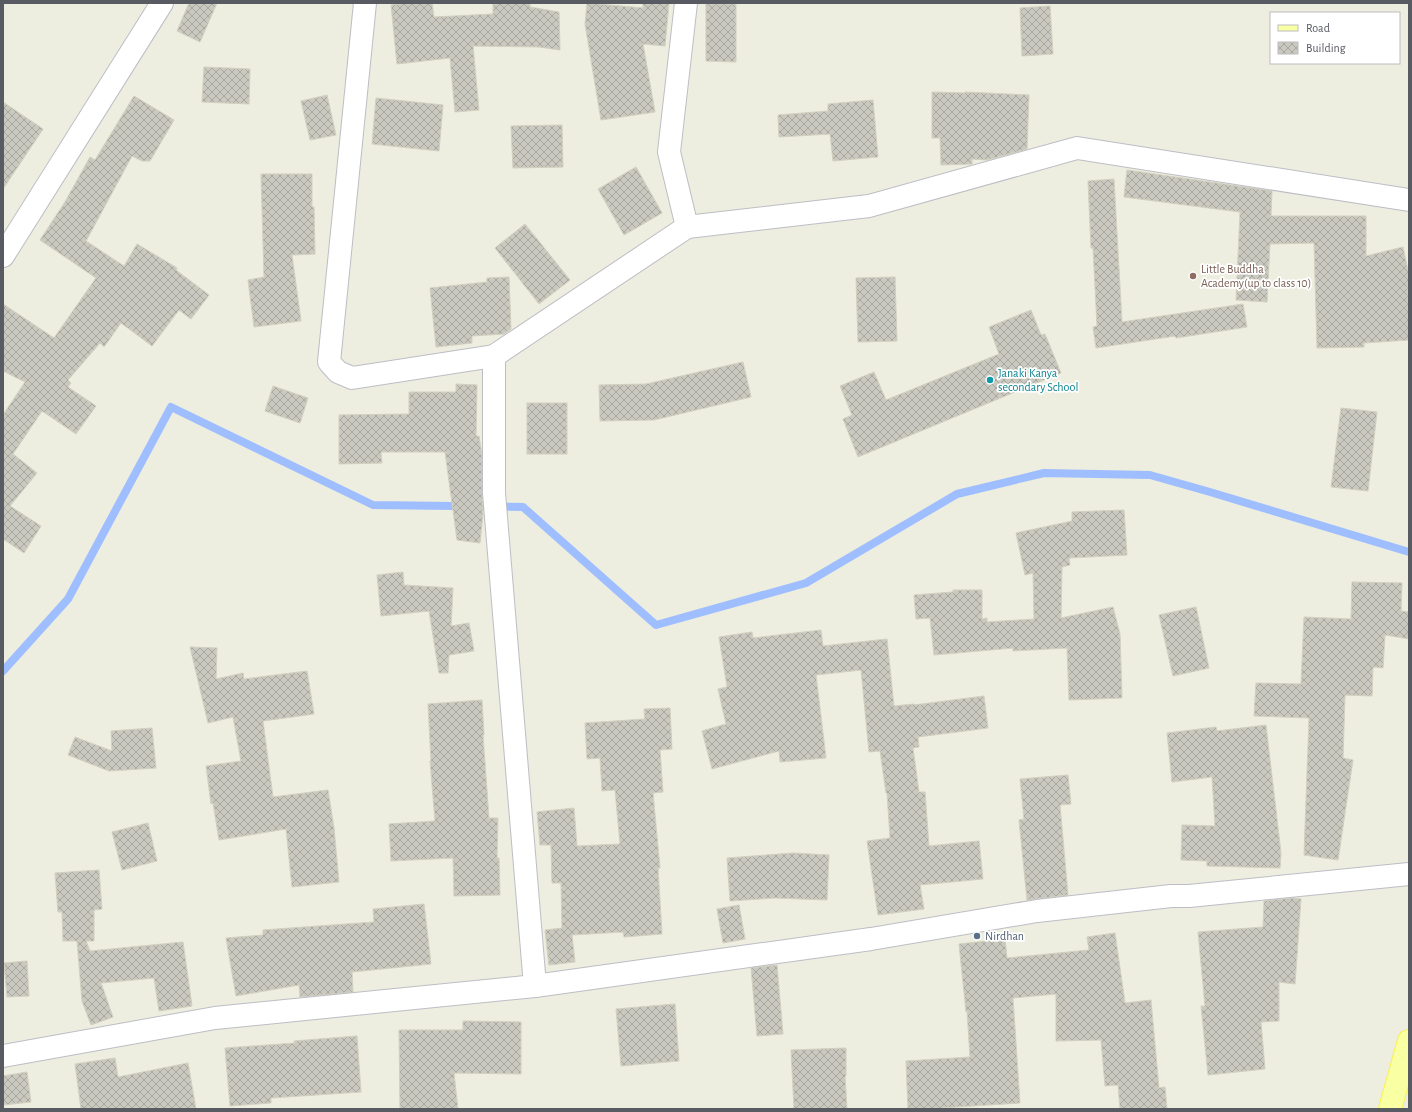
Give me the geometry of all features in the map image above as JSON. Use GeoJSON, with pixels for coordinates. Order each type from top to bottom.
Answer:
{"type":"FeatureCollection","features":[{"type":"Feature","properties":{"kind":"main road"},"geometry":{"type":"LineString","coordinates":[[1390,1109],[1409,1041]]}},
{"type":"Feature","properties":{"kind":"street"},"geometry":{"type":"LineString","coordinates":[[3,256],[162,3]]}},
{"type":"Feature","properties":{"kind":"street"},"geometry":{"type":"LineString","coordinates":[[365,3],[329,362],[338,372],[352,378],[494,356],[686,227],[868,206],[1077,148],[1409,200]]}},
{"type":"Feature","properties":{"kind":"street"},"geometry":{"type":"LineString","coordinates":[[686,3],[669,152],[686,227]]}},
{"type":"Feature","properties":{"kind":"street"},"geometry":{"type":"LineString","coordinates":[[494,356],[494,493],[536,986]]}},
{"type":"Feature","properties":{"kind":"street"},"geometry":{"type":"LineString","coordinates":[[3,1056],[215,1018],[536,986],[871,938],[1037,911],[1171,896],[1189,896],[1409,874]]}},
{"type":"Feature","properties":{"kind":"building"},"geometry":{"type":"Polygon","coordinates":[[[189,3],[217,3],[200,42],[177,31],[189,3]]]}},
{"type":"Feature","properties":{"kind":"building"},"geometry":{"type":"Polygon","coordinates":[[[405,3],[432,3],[434,17],[493,14],[493,3],[530,3],[530,7],[559,12],[560,50],[539,47],[473,46],[479,110],[455,112],[450,58],[397,64],[391,5],[405,3]]]}},
{"type":"Feature","properties":{"kind":"building"},"geometry":{"type":"Polygon","coordinates":[[[587,3],[643,8],[643,3],[669,3],[665,46],[643,44],[655,112],[601,120],[585,24],[587,3]]]}},
{"type":"Feature","properties":{"kind":"building"},"geometry":{"type":"Polygon","coordinates":[[[706,4],[736,4],[736,62],[706,61],[706,4]]]}},
{"type":"Feature","properties":{"kind":"building"},"geometry":{"type":"Polygon","coordinates":[[[1050,6],[1053,54],[1022,56],[1020,8],[1050,6]]]}},
{"type":"Feature","properties":{"kind":"building"},"geometry":{"type":"Polygon","coordinates":[[[204,67],[250,69],[249,104],[202,102],[204,67]]]}},
{"type":"Feature","properties":{"kind":"building"},"geometry":{"type":"Polygon","coordinates":[[[932,92],[1029,95],[1027,149],[987,160],[972,159],[972,164],[941,165],[940,138],[932,138],[932,92]]]}},
{"type":"Feature","properties":{"kind":"building"},"geometry":{"type":"Polygon","coordinates":[[[327,95],[336,135],[310,140],[301,101],[327,95]]]}},
{"type":"Feature","properties":{"kind":"building"},"geometry":{"type":"Polygon","coordinates":[[[134,96],[174,120],[150,161],[142,161],[132,156],[86,241],[124,266],[137,244],[177,268],[176,270],[209,295],[191,319],[179,310],[152,346],[121,323],[104,347],[100,343],[68,380],[71,383],[68,387],[96,406],[76,434],[42,411],[13,454],[37,473],[10,506],[41,526],[24,553],[3,539],[3,415],[25,382],[3,371],[3,304],[54,338],[96,278],[40,240],[65,202],[90,157],[95,160],[134,96]]]}},
{"type":"Feature","properties":{"kind":"building"},"geometry":{"type":"Polygon","coordinates":[[[376,98],[443,105],[439,151],[372,144],[376,98]]]}},
{"type":"Feature","properties":{"kind":"building"},"geometry":{"type":"Polygon","coordinates":[[[873,100],[878,157],[833,161],[830,134],[779,137],[778,115],[828,111],[828,104],[873,100]]]}},
{"type":"Feature","properties":{"kind":"building"},"geometry":{"type":"Polygon","coordinates":[[[3,102],[43,129],[3,189],[3,102]]]}},
{"type":"Feature","properties":{"kind":"building"},"geometry":{"type":"Polygon","coordinates":[[[562,125],[563,167],[513,168],[511,126],[562,125]]]}},
{"type":"Feature","properties":{"kind":"building"},"geometry":{"type":"Polygon","coordinates":[[[636,167],[662,213],[624,235],[598,189],[636,167]]]}},
{"type":"Feature","properties":{"kind":"building"},"geometry":{"type":"Polygon","coordinates":[[[1127,170],[1272,191],[1271,216],[1366,216],[1366,256],[1403,247],[1409,275],[1409,340],[1364,343],[1364,347],[1317,348],[1314,243],[1270,244],[1267,302],[1236,300],[1240,212],[1124,197],[1127,170]]]}},
{"type":"Feature","properties":{"kind":"building"},"geometry":{"type":"Polygon","coordinates":[[[261,174],[312,174],[312,207],[314,207],[315,254],[292,255],[301,321],[254,327],[248,280],[264,277],[261,174]]]}},
{"type":"Feature","properties":{"kind":"building"},"geometry":{"type":"Polygon","coordinates":[[[1114,179],[1122,322],[1243,304],[1247,327],[1096,348],[1093,327],[1097,326],[1088,181],[1114,179]]]}},
{"type":"Feature","properties":{"kind":"building"},"geometry":{"type":"Polygon","coordinates":[[[525,224],[570,280],[539,304],[495,248],[525,224]]]}},
{"type":"Feature","properties":{"kind":"building"},"geometry":{"type":"Polygon","coordinates":[[[509,277],[511,329],[504,334],[472,336],[472,343],[436,347],[430,288],[487,282],[487,278],[509,277]]]}},
{"type":"Feature","properties":{"kind":"building"},"geometry":{"type":"Polygon","coordinates":[[[895,277],[897,341],[858,342],[856,278],[895,277]]]}},
{"type":"Feature","properties":{"kind":"building","name":"Janaki Kanya secondary School"},"geometry":{"type":"Polygon","coordinates":[[[1031,310],[1041,335],[1045,334],[1061,373],[858,457],[843,419],[852,415],[840,386],[874,372],[886,400],[999,354],[989,327],[1031,310]]]}},
{"type":"Feature","properties":{"kind":"building"},"geometry":{"type":"Polygon","coordinates":[[[743,362],[751,397],[654,420],[600,421],[599,385],[646,384],[743,362]]]}},
{"type":"Feature","properties":{"kind":"building"},"geometry":{"type":"Polygon","coordinates":[[[456,384],[477,385],[476,436],[479,436],[482,455],[483,514],[480,543],[457,540],[445,452],[381,452],[382,463],[339,464],[339,415],[409,414],[409,392],[456,392],[456,384]]]}},
{"type":"Feature","properties":{"kind":"building"},"geometry":{"type":"Polygon","coordinates":[[[273,386],[308,398],[300,423],[265,411],[273,386]]]}},
{"type":"Feature","properties":{"kind":"building"},"geometry":{"type":"Polygon","coordinates":[[[527,403],[567,403],[567,454],[527,454],[527,403]]]}},
{"type":"Feature","properties":{"kind":"building"},"geometry":{"type":"Polygon","coordinates":[[[1341,408],[1377,412],[1368,491],[1331,487],[1341,408]]]}},
{"type":"Feature","properties":{"kind":"building"},"geometry":{"type":"Polygon","coordinates":[[[1124,510],[1127,555],[1069,558],[1070,565],[1062,567],[1061,618],[1113,607],[1120,634],[1122,698],[1069,700],[1067,648],[1013,651],[1013,648],[934,655],[930,618],[916,619],[914,595],[953,592],[953,590],[982,590],[982,619],[987,618],[987,622],[1034,619],[1033,573],[1025,575],[1016,533],[1072,521],[1072,512],[1124,510]]]}},
{"type":"Feature","properties":{"kind":"building"},"geometry":{"type":"Polygon","coordinates":[[[403,572],[404,585],[453,588],[451,626],[469,623],[474,651],[449,655],[448,673],[439,673],[429,611],[381,616],[377,575],[403,572]]]}},
{"type":"Feature","properties":{"kind":"building"},"geometry":{"type":"Polygon","coordinates":[[[1352,582],[1402,583],[1401,611],[1409,612],[1409,639],[1385,635],[1383,668],[1373,667],[1372,696],[1345,695],[1343,758],[1353,760],[1338,860],[1304,855],[1309,718],[1254,716],[1256,683],[1301,684],[1304,617],[1351,619],[1352,582]]]}},
{"type":"Feature","properties":{"kind":"building"},"geometry":{"type":"Polygon","coordinates":[[[1196,607],[1209,668],[1173,676],[1159,615],[1196,607]]]}},
{"type":"Feature","properties":{"kind":"building"},"geometry":{"type":"Polygon","coordinates":[[[821,630],[823,646],[887,639],[894,706],[914,705],[984,696],[988,728],[918,737],[919,747],[913,748],[919,792],[925,792],[929,846],[979,841],[983,879],[920,885],[924,909],[878,915],[867,841],[890,838],[887,793],[880,751],[869,752],[861,670],[816,675],[826,758],[780,762],[779,751],[712,769],[702,731],[726,724],[718,689],[727,687],[719,637],[752,632],[753,638],[821,630]]]}},
{"type":"Feature","properties":{"kind":"building"},"geometry":{"type":"Polygon","coordinates":[[[190,647],[217,648],[216,679],[243,673],[244,679],[307,671],[314,714],[263,721],[273,797],[328,790],[334,828],[339,882],[292,887],[286,829],[219,840],[213,803],[211,804],[206,766],[241,761],[233,717],[208,723],[190,647]]]}},
{"type":"Feature","properties":{"kind":"building"},"geometry":{"type":"Polygon","coordinates":[[[482,700],[489,818],[498,818],[497,858],[499,858],[500,895],[454,896],[453,858],[391,861],[389,824],[435,821],[430,761],[428,704],[482,700]]]}},
{"type":"Feature","properties":{"kind":"building"},"geometry":{"type":"Polygon","coordinates":[[[670,708],[672,749],[660,750],[663,792],[653,793],[660,868],[658,868],[662,934],[624,937],[623,932],[572,935],[575,962],[549,965],[545,930],[562,928],[561,883],[552,883],[551,845],[540,845],[537,812],[574,808],[577,846],[620,844],[615,790],[602,791],[600,758],[587,759],[585,723],[645,719],[644,709],[670,708]]]}},
{"type":"Feature","properties":{"kind":"building"},"geometry":{"type":"Polygon","coordinates":[[[1266,725],[1281,853],[1280,868],[1207,866],[1207,861],[1181,860],[1182,825],[1215,826],[1212,777],[1172,782],[1167,733],[1216,727],[1217,731],[1266,725]]]}},
{"type":"Feature","properties":{"kind":"building"},"geometry":{"type":"Polygon","coordinates":[[[152,728],[156,768],[109,771],[68,755],[75,737],[112,751],[111,731],[152,728]]]}},
{"type":"Feature","properties":{"kind":"building"},"geometry":{"type":"Polygon","coordinates":[[[1068,775],[1071,804],[1060,805],[1068,895],[1027,900],[1019,820],[1024,819],[1020,779],[1068,775]]]}},
{"type":"Feature","properties":{"kind":"building"},"geometry":{"type":"Polygon","coordinates":[[[148,823],[157,861],[122,870],[112,832],[148,823]]]}},
{"type":"Feature","properties":{"kind":"building"},"geometry":{"type":"Polygon","coordinates":[[[793,853],[829,855],[827,900],[775,898],[730,901],[727,858],[793,853]]]}},
{"type":"Feature","properties":{"kind":"building"},"geometry":{"type":"Polygon","coordinates":[[[99,870],[102,909],[94,910],[94,941],[86,941],[90,951],[183,942],[192,1006],[159,1011],[154,978],[101,983],[113,1017],[91,1025],[82,1001],[77,941],[63,941],[62,912],[58,912],[55,873],[99,870]]]}},
{"type":"Feature","properties":{"kind":"building"},"geometry":{"type":"Polygon","coordinates":[[[1292,898],[1301,899],[1295,984],[1279,982],[1279,1021],[1261,1022],[1265,1069],[1208,1075],[1201,1006],[1205,1006],[1198,932],[1263,927],[1264,901],[1292,898]]]}},
{"type":"Feature","properties":{"kind":"building"},"geometry":{"type":"Polygon","coordinates":[[[424,904],[431,964],[352,972],[353,992],[300,997],[299,985],[236,996],[226,938],[263,935],[263,930],[374,922],[373,909],[424,904]]]}},
{"type":"Feature","properties":{"kind":"building"},"geometry":{"type":"Polygon","coordinates":[[[739,905],[745,939],[723,943],[717,909],[739,905]]]}},
{"type":"Feature","properties":{"kind":"building"},"geometry":{"type":"Polygon","coordinates":[[[1115,933],[1125,1003],[1151,1000],[1159,1088],[1165,1087],[1167,1109],[1120,1109],[1118,1085],[1105,1086],[1101,1040],[1056,1041],[1056,994],[1013,998],[1020,1103],[941,1109],[908,1109],[906,1061],[970,1057],[967,1011],[966,1012],[959,944],[1005,939],[1007,958],[1089,950],[1087,937],[1115,933]]]}},
{"type":"Feature","properties":{"kind":"building"},"geometry":{"type":"Polygon","coordinates":[[[27,961],[29,996],[7,997],[4,963],[27,961]]]}},
{"type":"Feature","properties":{"kind":"building"},"geometry":{"type":"Polygon","coordinates":[[[777,965],[783,1034],[757,1036],[751,968],[777,965]]]}},
{"type":"Feature","properties":{"kind":"building"},"geometry":{"type":"Polygon","coordinates":[[[675,1004],[679,1061],[621,1066],[616,1009],[675,1004]]]}},
{"type":"Feature","properties":{"kind":"building"},"geometry":{"type":"Polygon","coordinates":[[[463,1021],[521,1022],[521,1074],[454,1073],[458,1109],[400,1109],[399,1030],[463,1030],[463,1021]]]}},
{"type":"Feature","properties":{"kind":"building"},"geometry":{"type":"Polygon","coordinates":[[[357,1036],[361,1092],[271,1098],[271,1103],[230,1106],[225,1048],[295,1043],[294,1041],[357,1036]]]}},
{"type":"Feature","properties":{"kind":"building"},"geometry":{"type":"Polygon","coordinates":[[[846,1048],[845,1076],[847,1109],[794,1109],[791,1050],[846,1048]]]}},
{"type":"Feature","properties":{"kind":"building"},"geometry":{"type":"Polygon","coordinates":[[[115,1058],[118,1077],[188,1063],[196,1109],[81,1109],[75,1064],[115,1058]]]}},
{"type":"Feature","properties":{"kind":"building"},"geometry":{"type":"Polygon","coordinates":[[[27,1072],[31,1102],[3,1105],[3,1076],[27,1072]]]}},
{"type":"Feature","properties":{"kind":"waterway"},"geometry":{"type":"LineString","coordinates":[[3,671],[68,599],[171,407],[373,505],[523,507],[656,625],[806,583],[957,494],[1044,473],[1150,475],[1409,552]]}},
{"type":"Feature","properties":{"kind":"place","name":"Little Buddha Academy(up to class 10)"},"geometry":{"type":"Point","coordinates":[1193,276]}},
{"type":"Feature","properties":{"kind":"place","name":"Janaki Kanya secondary School"},"geometry":{"type":"Point","coordinates":[990,380]}},
{"type":"Feature","properties":{"kind":"place","name":"Nirdhan"},"geometry":{"type":"Point","coordinates":[977,936]}}]}
